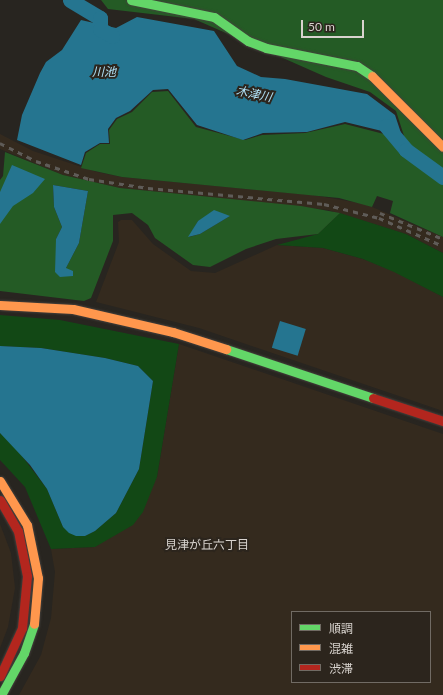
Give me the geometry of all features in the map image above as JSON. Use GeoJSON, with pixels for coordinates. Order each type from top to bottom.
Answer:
{"type":"FeatureCollection","features":[{"type":"Feature","properties":{"kind":"street"},"geometry":{"type":"LineString","coordinates":[[131,0],[214,17],[248,41],[266,48],[317,60],[357,66],[378,80],[427,133],[443,146]]}},
{"type":"Feature","properties":{"kind":"street"},"geometry":{"type":"LineString","coordinates":[[0,305],[73,309],[173,332],[443,421]]}},
{"type":"Feature","properties":{"kind":"street"},"geometry":{"type":"LineString","coordinates":[[0,481],[15,502],[27,525],[38,578],[34,629],[18,666],[1,695]]}},
{"type":"Feature","properties":{"kind":"street"},"geometry":{"type":"LineString","coordinates":[[0,500],[18,530],[28,576],[22,628],[0,676]]}},
{"type":"Feature","properties":{"kind":"shaded area"},"geometry":{"type":"Polygon","coordinates":[[[0,134],[33,151],[97,172],[122,177],[313,195],[365,204],[443,237],[443,253],[406,234],[328,210],[120,188],[63,175],[0,149],[0,134]]]}},
{"type":"Feature","properties":{"kind":"shaded area"},"geometry":{"type":"Polygon","coordinates":[[[121,220],[132,220],[153,244],[191,271],[215,273],[277,245],[323,248],[363,259],[396,272],[443,297],[443,411],[199,328],[96,302],[119,242],[118,222],[121,220]]]}},
{"type":"Feature","properties":{"kind":"shaded area"},"geometry":{"type":"Polygon","coordinates":[[[179,344],[443,434],[443,695],[19,695],[41,655],[51,618],[55,572],[51,549],[95,547],[157,477],[179,344]]]}},
{"type":"Feature","properties":{"kind":"shaded area"},"geometry":{"type":"Polygon","coordinates":[[[0,524],[11,553],[15,588],[8,627],[0,648],[0,524]]]}},
{"type":"Feature","properties":{"kind":"green space"},"geometry":{"type":"Polygon","coordinates":[[[101,0],[443,0],[443,237],[390,213],[393,201],[377,196],[372,207],[339,198],[122,177],[81,168],[86,153],[100,144],[110,144],[109,130],[117,119],[132,112],[152,92],[168,91],[196,127],[245,140],[262,135],[305,133],[345,124],[384,134],[396,148],[405,139],[396,111],[370,92],[326,77],[194,19],[108,9],[101,0]]]}},
{"type":"Feature","properties":{"kind":"green space"},"geometry":{"type":"Polygon","coordinates":[[[5,152],[63,175],[120,188],[301,206],[340,213],[318,234],[276,239],[246,249],[210,267],[193,265],[155,238],[148,225],[132,213],[113,215],[113,241],[91,298],[84,301],[0,291],[0,180],[3,176],[5,152]],[[53,185],[54,207],[62,227],[56,239],[56,250],[66,268],[79,243],[88,191],[53,185]],[[230,216],[198,221],[189,237],[200,234],[230,216]]]}},
{"type":"Feature","properties":{"kind":"green space"},"geometry":{"type":"Polygon","coordinates":[[[340,213],[406,234],[443,253],[443,297],[394,272],[363,259],[323,248],[277,245],[318,234],[340,213]]]}},
{"type":"Feature","properties":{"kind":"green space"},"geometry":{"type":"Polygon","coordinates":[[[0,315],[60,320],[179,344],[157,477],[143,512],[133,525],[95,547],[51,549],[25,487],[0,460],[0,433],[12,443],[47,489],[63,527],[85,536],[95,531],[116,513],[139,469],[153,381],[138,366],[105,358],[41,348],[0,346],[0,315]]]}},
{"type":"Feature","properties":{"kind":"water","name":"川池"},"geometry":{"type":"Polygon","coordinates":[[[137,17],[214,31],[237,66],[261,77],[285,79],[367,94],[395,115],[403,139],[396,145],[386,132],[345,122],[307,132],[263,133],[243,140],[197,125],[168,89],[153,90],[130,111],[116,118],[108,129],[109,143],[100,143],[85,152],[81,165],[17,140],[22,115],[40,73],[46,62],[62,50],[81,20],[116,28],[137,17]]]}},
{"type":"Feature","properties":{"kind":"water"},"geometry":{"type":"Polygon","coordinates":[[[12,165],[45,179],[33,193],[13,206],[0,224],[0,192],[12,165]]]}},
{"type":"Feature","properties":{"kind":"water"},"geometry":{"type":"Polygon","coordinates":[[[53,185],[88,191],[79,243],[66,268],[73,271],[73,276],[60,277],[55,272],[56,239],[62,227],[54,207],[53,185]]]}},
{"type":"Feature","properties":{"kind":"water"},"geometry":{"type":"Polygon","coordinates":[[[214,210],[230,216],[200,234],[188,237],[198,221],[214,210]]]}},
{"type":"Feature","properties":{"kind":"water"},"geometry":{"type":"Polygon","coordinates":[[[280,321],[306,329],[298,356],[272,348],[280,321]]]}},
{"type":"Feature","properties":{"kind":"water"},"geometry":{"type":"Polygon","coordinates":[[[0,346],[41,348],[105,358],[138,366],[153,381],[139,469],[116,513],[95,531],[85,536],[76,536],[69,533],[63,527],[47,489],[30,465],[0,433],[0,346]]]}},
{"type":"Feature","properties":{"kind":"waterway","name":"木津川"},"geometry":{"type":"LineString","coordinates":[[70,0],[100,18],[100,29],[112,36]]}},
{"type":"Feature","properties":{"kind":"waterway","name":"木津川"},"geometry":{"type":"LineString","coordinates":[[386,126],[406,150],[443,177]]}},
{"type":"Feature","properties":{"kind":"railway"},"geometry":{"type":"LineString","coordinates":[[0,143],[36,161],[89,179],[148,188],[324,204],[379,218],[443,246]]}},
{"type":"Feature","properties":{"kind":"railway"},"geometry":{"type":"LineString","coordinates":[[380,213],[443,239]]}},
{"type":"Feature","properties":{"kind":"traffic: fast"},"geometry":{"type":"LineString","coordinates":[[131,0],[214,17],[248,41],[266,48],[357,66],[372,76]]}},
{"type":"Feature","properties":{"kind":"traffic: fast"},"geometry":{"type":"LineString","coordinates":[[226,349],[373,398]]}},
{"type":"Feature","properties":{"kind":"traffic: fast"},"geometry":{"type":"LineString","coordinates":[[1,695],[24,653],[34,624]]}},
{"type":"Feature","properties":{"kind":"traffic: slow"},"geometry":{"type":"LineString","coordinates":[[372,76],[443,147]]}},
{"type":"Feature","properties":{"kind":"traffic: slow"},"geometry":{"type":"LineString","coordinates":[[0,305],[73,309],[173,332],[226,349]]}},
{"type":"Feature","properties":{"kind":"traffic: slow"},"geometry":{"type":"LineString","coordinates":[[0,481],[27,525],[38,578],[34,624]]}},
{"type":"Feature","properties":{"kind":"traffic: jam"},"geometry":{"type":"LineString","coordinates":[[373,398],[443,421]]}},
{"type":"Feature","properties":{"kind":"traffic: jam"},"geometry":{"type":"LineString","coordinates":[[0,500],[18,531],[27,576],[22,628],[0,676]]}},
{"type":"Feature","properties":{"kind":"district","name":"見津が丘六丁目"},"geometry":{"type":"Point","coordinates":[207,545]}}]}
